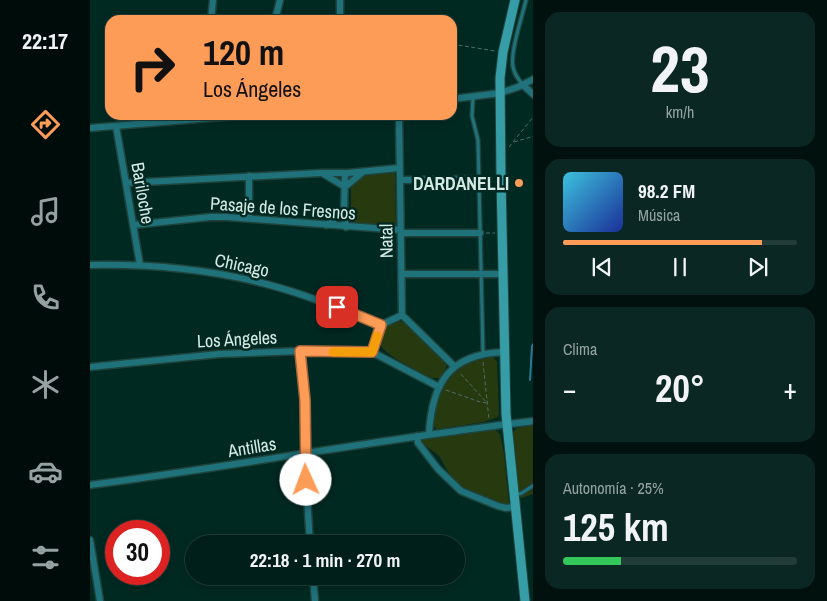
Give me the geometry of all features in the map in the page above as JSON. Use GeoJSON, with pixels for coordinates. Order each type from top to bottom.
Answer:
{"type":"FeatureCollection","features":[{"type":"Feature","properties":{"kind":"main road"},"geometry":{"type":"LineString","coordinates":[[515,0],[503,52],[500,93],[500,178],[506,424],[525,601]]}},
{"type":"Feature","properties":{"kind":"street"},"geometry":{"type":"LineString","coordinates":[[212,15],[213,0]]}},
{"type":"Feature","properties":{"kind":"street"},"geometry":{"type":"LineString","coordinates":[[276,15],[280,0]]}},
{"type":"Feature","properties":{"kind":"street"},"geometry":{"type":"LineString","coordinates":[[340,0],[340,15]]}},
{"type":"Feature","properties":{"kind":"street"},"geometry":{"type":"LineString","coordinates":[[457,99],[500,93],[533,79]]}},
{"type":"Feature","properties":{"kind":"street"},"geometry":{"type":"LineString","coordinates":[[522,85],[533,95]]}},
{"type":"Feature","properties":{"kind":"street"},"geometry":{"type":"LineString","coordinates":[[90,128],[173,120]]}},
{"type":"Feature","properties":{"kind":"street","name":"Natal"},"geometry":{"type":"LineString","coordinates":[[399,120],[402,315]]}},
{"type":"Feature","properties":{"kind":"street","name":"Bariloche"},"geometry":{"type":"LineString","coordinates":[[116,126],[140,266]]}},
{"type":"Feature","properties":{"kind":"street"},"geometry":{"type":"LineString","coordinates":[[126,183],[321,172],[345,173],[400,168]]}},
{"type":"Feature","properties":{"kind":"street"},"geometry":{"type":"LineString","coordinates":[[321,172],[345,187]]}},
{"type":"Feature","properties":{"kind":"street"},"geometry":{"type":"LineString","coordinates":[[345,187],[363,172]]}},
{"type":"Feature","properties":{"kind":"street"},"geometry":{"type":"LineString","coordinates":[[345,173],[344,212],[346,227]]}},
{"type":"Feature","properties":{"kind":"street"},"geometry":{"type":"LineString","coordinates":[[249,176],[249,218]]}},
{"type":"Feature","properties":{"kind":"street"},"geometry":{"type":"LineString","coordinates":[[400,180],[479,178]]}},
{"type":"Feature","properties":{"kind":"street"},"geometry":{"type":"LineString","coordinates":[[326,224],[344,212]]}},
{"type":"Feature","properties":{"kind":"street","name":"Pasaje de los Fresnos"},"geometry":{"type":"LineString","coordinates":[[133,225],[210,217],[249,218],[401,231],[480,233]]}},
{"type":"Feature","properties":{"kind":"street","name":"Chicago"},"geometry":{"type":"LineString","coordinates":[[90,265],[140,266],[213,273],[262,283],[337,307],[381,325]]}},
{"type":"Feature","properties":{"kind":"street"},"geometry":{"type":"LineString","coordinates":[[402,274],[503,274]]}},
{"type":"Feature","properties":{"kind":"street"},"geometry":{"type":"LineString","coordinates":[[372,352],[381,325],[402,315],[455,367]]}},
{"type":"Feature","properties":{"kind":"street"},"geometry":{"type":"LineString","coordinates":[[300,351],[305,400],[304,454],[309,535]]}},
{"type":"Feature","properties":{"kind":"street","name":"Los Ángeles"},"geometry":{"type":"LineString","coordinates":[[90,367],[219,354],[300,351],[372,352],[439,387]]}},
{"type":"Feature","properties":{"kind":"street"},"geometry":{"type":"LineString","coordinates":[[429,434],[431,410],[439,387],[455,367],[483,354],[504,352]]}},
{"type":"Feature","properties":{"kind":"street","name":"Antillas"},"geometry":{"type":"LineString","coordinates":[[90,485],[429,434],[533,421]]}},
{"type":"Feature","properties":{"kind":"street"},"geometry":{"type":"LineString","coordinates":[[417,436],[418,443],[438,469],[461,491],[502,508],[514,507]]}},
{"type":"Feature","properties":{"kind":"street"},"geometry":{"type":"LineString","coordinates":[[90,540],[100,601]]}},
{"type":"Feature","properties":{"kind":"street"},"geometry":{"type":"LineString","coordinates":[[314,585],[315,601]]}},
{"type":"Feature","properties":{"kind":"lane"},"geometry":{"type":"LineString","coordinates":[[522,85],[513,68],[512,58],[526,0]]}},
{"type":"Feature","properties":{"kind":"lane"},"geometry":{"type":"LineString","coordinates":[[473,97],[472,116],[478,140],[483,354]]}},
{"type":"Feature","properties":{"kind":"lane"},"geometry":{"type":"LineString","coordinates":[[513,496],[522,493],[533,485]]}},
{"type":"Feature","properties":{"kind":"path"},"geometry":{"type":"LineString","coordinates":[[457,45],[503,52]]}},
{"type":"Feature","properties":{"kind":"path"},"geometry":{"type":"LineString","coordinates":[[500,156],[533,116]]}},
{"type":"Feature","properties":{"kind":"path"},"geometry":{"type":"LineString","coordinates":[[513,142],[533,136]]}},
{"type":"Feature","properties":{"kind":"path"},"geometry":{"type":"LineString","coordinates":[[479,178],[500,178]]}},
{"type":"Feature","properties":{"kind":"path"},"geometry":{"type":"LineString","coordinates":[[480,233],[502,232]]}},
{"type":"Feature","properties":{"kind":"path"},"geometry":{"type":"LineString","coordinates":[[483,354],[490,426]]}},
{"type":"Feature","properties":{"kind":"path"},"geometry":{"type":"LineString","coordinates":[[455,367],[487,403]]}},
{"type":"Feature","properties":{"kind":"path"},"geometry":{"type":"LineString","coordinates":[[439,387],[487,403]]}},
{"type":"Feature","properties":{"kind":"green space"},"geometry":{"type":"Polygon","coordinates":[[[395,173],[396,226],[351,223],[351,176],[395,173]]]}},
{"type":"Feature","properties":{"kind":"green space"},"geometry":{"type":"Polygon","coordinates":[[[397,321],[404,322],[447,363],[445,373],[440,378],[432,378],[396,359],[384,350],[381,346],[383,332],[388,326],[397,321]]]}},
{"type":"Feature","properties":{"kind":"green space"},"geometry":{"type":"Polygon","coordinates":[[[491,356],[497,362],[498,417],[484,422],[437,429],[434,427],[433,419],[436,404],[449,378],[472,361],[491,356]]]}},
{"type":"Feature","properties":{"kind":"green space"},"geometry":{"type":"Polygon","coordinates":[[[533,425],[533,494],[519,499],[512,433],[517,428],[533,425]]]}},
{"type":"Feature","properties":{"kind":"green space"},"geometry":{"type":"Polygon","coordinates":[[[494,429],[500,434],[504,453],[509,503],[504,506],[460,488],[439,456],[421,442],[423,438],[494,429]]]}},
{"type":"Feature","properties":{"kind":"waterway"},"geometry":{"type":"LineString","coordinates":[[530,380],[533,344]]}},
{"type":"Feature","properties":{"kind":"slow traffic"},"geometry":{"type":"LineString","coordinates":[[333,352],[372,352],[377,336]]}},
{"type":"Feature","properties":{"kind":"place","name":"DARDANELLI"},"geometry":{"type":"Point","coordinates":[519,183]}},
{"type":"Feature","properties":{"kind":"route"},"geometry":{"type":"LineString","coordinates":[[306,480],[304,444],[305,400],[300,351],[372,352],[381,325],[337,307]]}}]}
